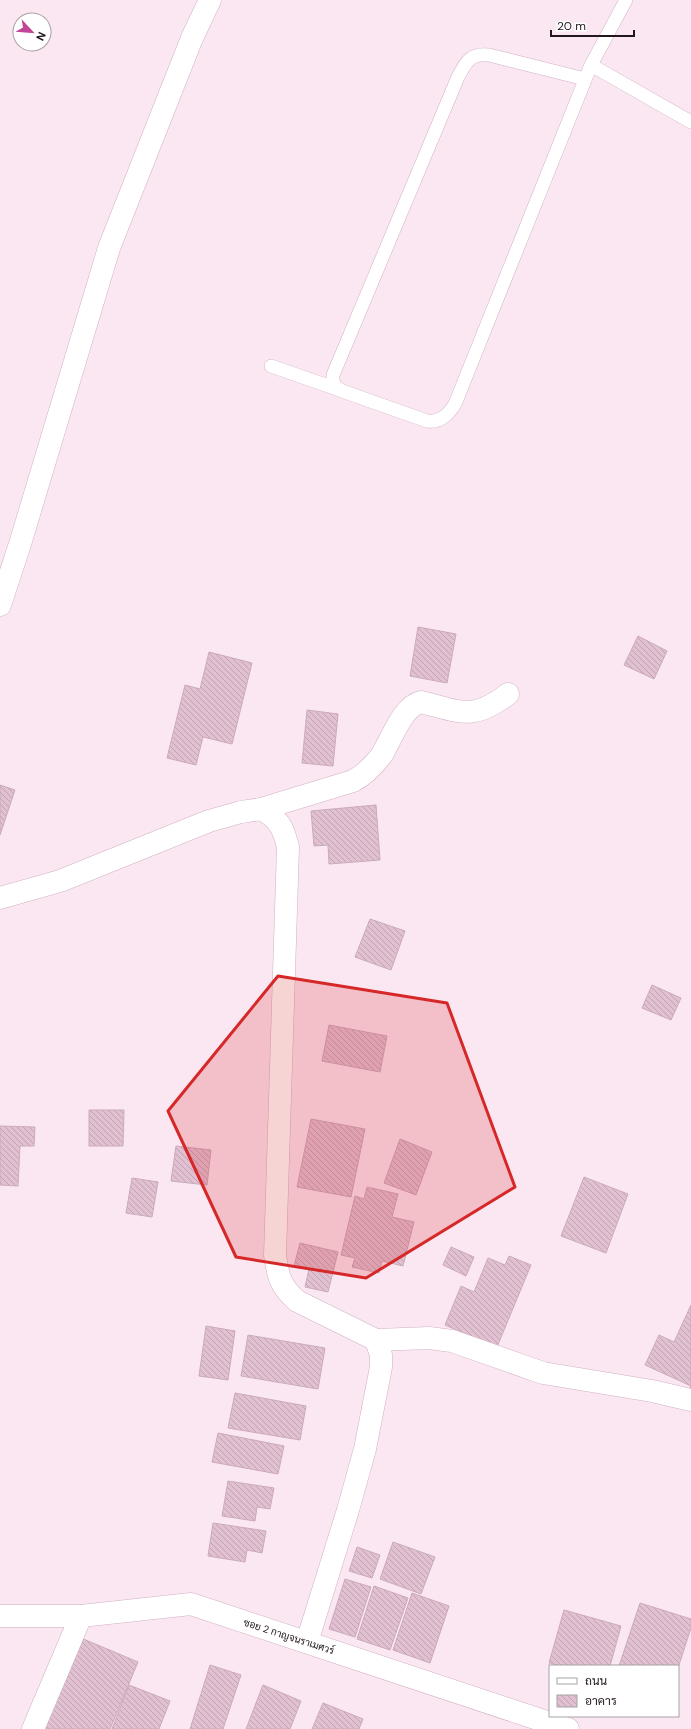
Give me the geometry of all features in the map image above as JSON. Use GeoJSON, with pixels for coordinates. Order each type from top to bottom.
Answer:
{"type":"FeatureCollection","features":[{"type":"Feature","properties":{"kind":"street"},"geometry":{"type":"LineString","coordinates":[[0,605],[23,536],[109,248],[192,38],[210,0]]}},
{"type":"Feature","properties":{"kind":"street"},"geometry":{"type":"LineString","coordinates":[[0,898],[60,881],[209,821],[241,812],[261,809],[345,784],[363,776],[381,755],[410,707],[416,703],[421,702],[469,713],[481,711],[495,704],[508,694]]}},
{"type":"Feature","properties":{"kind":"street"},"geometry":{"type":"LineString","coordinates":[[261,809],[274,816],[281,825],[288,847],[275,1255],[279,1280],[286,1292],[297,1300],[376,1340],[429,1338],[452,1342],[543,1373],[652,1391],[691,1400]]}},
{"type":"Feature","properties":{"kind":"street"},"geometry":{"type":"LineString","coordinates":[[307,1642],[348,1510],[364,1449],[381,1367],[381,1355],[376,1340]]}},
{"type":"Feature","properties":{"kind":"street","name":"ซอย 2 กาญจนราเมศวร์"},"geometry":{"type":"LineString","coordinates":[[0,1616],[81,1616],[191,1604],[568,1729]]}},
{"type":"Feature","properties":{"kind":"street"},"geometry":{"type":"LineString","coordinates":[[33,1729],[81,1616]]}},
{"type":"Feature","properties":{"kind":"lane"},"geometry":{"type":"LineString","coordinates":[[271,366],[427,421],[436,421],[446,416],[450,412],[455,404],[585,79],[626,0]]}},
{"type":"Feature","properties":{"kind":"lane"},"geometry":{"type":"LineString","coordinates":[[342,391],[334,385],[333,375],[466,62],[481,54],[489,55],[585,79]]}},
{"type":"Feature","properties":{"kind":"lane"},"geometry":{"type":"LineString","coordinates":[[591,65],[691,122]]}},
{"type":"Feature","properties":{"kind":"highlighted area"},"geometry":{"type":"Polygon","coordinates":[[[278,976],[447,1003],[515,1187],[366,1278],[236,1257],[168,1111],[278,976]]]}},
{"type":"Feature","properties":{"kind":"building"},"geometry":{"type":"Polygon","coordinates":[[[418,627],[456,634],[447,683],[410,676],[418,627]]]}},
{"type":"Feature","properties":{"kind":"building"},"geometry":{"type":"Polygon","coordinates":[[[638,636],[667,651],[654,679],[624,665],[638,636]]]}},
{"type":"Feature","properties":{"kind":"building"},"geometry":{"type":"Polygon","coordinates":[[[209,652],[252,663],[232,744],[203,737],[196,765],[167,758],[185,685],[200,689],[209,652]]]}},
{"type":"Feature","properties":{"kind":"building"},"geometry":{"type":"Polygon","coordinates":[[[307,710],[338,714],[333,766],[302,763],[307,710]]]}},
{"type":"Feature","properties":{"kind":"building"},"geometry":{"type":"Polygon","coordinates":[[[0,785],[15,790],[0,835],[0,785]]]}},
{"type":"Feature","properties":{"kind":"building"},"geometry":{"type":"Polygon","coordinates":[[[376,805],[380,860],[329,864],[328,845],[314,846],[311,811],[376,805]]]}},
{"type":"Feature","properties":{"kind":"building"},"geometry":{"type":"Polygon","coordinates":[[[370,919],[405,931],[391,970],[355,957],[370,919]]]}},
{"type":"Feature","properties":{"kind":"building"},"geometry":{"type":"Polygon","coordinates":[[[652,985],[681,998],[671,1020],[642,1008],[652,985]]]}},
{"type":"Feature","properties":{"kind":"building"},"geometry":{"type":"Polygon","coordinates":[[[329,1025],[387,1036],[380,1072],[322,1061],[329,1025]]]}},
{"type":"Feature","properties":{"kind":"building"},"geometry":{"type":"Polygon","coordinates":[[[89,1110],[124,1110],[123,1146],[89,1146],[89,1110]]]}},
{"type":"Feature","properties":{"kind":"building"},"geometry":{"type":"Polygon","coordinates":[[[311,1119],[365,1129],[351,1197],[297,1187],[311,1119]]]}},
{"type":"Feature","properties":{"kind":"building"},"geometry":{"type":"Polygon","coordinates":[[[0,1126],[35,1127],[34,1146],[20,1146],[18,1186],[0,1185],[0,1126]]]}},
{"type":"Feature","properties":{"kind":"building"},"geometry":{"type":"Polygon","coordinates":[[[400,1139],[432,1152],[416,1195],[384,1183],[400,1139]]]}},
{"type":"Feature","properties":{"kind":"building"},"geometry":{"type":"Polygon","coordinates":[[[176,1146],[211,1150],[207,1185],[171,1181],[176,1146]]]}},
{"type":"Feature","properties":{"kind":"building"},"geometry":{"type":"Polygon","coordinates":[[[584,1177],[628,1194],[606,1253],[561,1236],[584,1177]]]}},
{"type":"Feature","properties":{"kind":"building"},"geometry":{"type":"Polygon","coordinates":[[[132,1178],[158,1182],[152,1217],[126,1213],[132,1178]]]}},
{"type":"Feature","properties":{"kind":"building"},"geometry":{"type":"Polygon","coordinates":[[[367,1187],[398,1194],[392,1217],[414,1222],[403,1266],[382,1261],[379,1273],[352,1267],[355,1258],[341,1255],[355,1196],[364,1199],[367,1187]]]}},
{"type":"Feature","properties":{"kind":"building"},"geometry":{"type":"Polygon","coordinates":[[[300,1243],[338,1252],[328,1292],[305,1287],[309,1269],[294,1266],[300,1243]]]}},
{"type":"Feature","properties":{"kind":"building"},"geometry":{"type":"Polygon","coordinates":[[[451,1247],[474,1257],[466,1276],[443,1265],[451,1247]]]}},
{"type":"Feature","properties":{"kind":"building"},"geometry":{"type":"Polygon","coordinates":[[[509,1256],[531,1265],[497,1347],[445,1325],[461,1286],[474,1292],[488,1258],[505,1265],[509,1256]]]}},
{"type":"Feature","properties":{"kind":"building"},"geometry":{"type":"Polygon","coordinates":[[[691,1305],[691,1386],[645,1365],[659,1335],[674,1342],[691,1305]]]}},
{"type":"Feature","properties":{"kind":"building"},"geometry":{"type":"Polygon","coordinates":[[[206,1326],[235,1331],[228,1380],[199,1376],[206,1326]]]}},
{"type":"Feature","properties":{"kind":"building"},"geometry":{"type":"Polygon","coordinates":[[[248,1335],[325,1348],[318,1389],[241,1376],[248,1335]]]}},
{"type":"Feature","properties":{"kind":"building"},"geometry":{"type":"Polygon","coordinates":[[[235,1393],[306,1406],[300,1440],[228,1428],[235,1393]]]}},
{"type":"Feature","properties":{"kind":"building"},"geometry":{"type":"Polygon","coordinates":[[[218,1433],[284,1446],[278,1474],[212,1462],[218,1433]]]}},
{"type":"Feature","properties":{"kind":"building"},"geometry":{"type":"Polygon","coordinates":[[[228,1481],[274,1488],[270,1509],[257,1507],[255,1521],[222,1516],[228,1481]]]}},
{"type":"Feature","properties":{"kind":"building"},"geometry":{"type":"Polygon","coordinates":[[[213,1523],[266,1531],[262,1553],[247,1550],[245,1562],[208,1556],[213,1523]]]}},
{"type":"Feature","properties":{"kind":"building"},"geometry":{"type":"Polygon","coordinates":[[[393,1542],[435,1557],[421,1594],[380,1579],[393,1542]]]}},
{"type":"Feature","properties":{"kind":"building"},"geometry":{"type":"Polygon","coordinates":[[[357,1547],[380,1555],[372,1578],[349,1571],[357,1547]]]}},
{"type":"Feature","properties":{"kind":"building"},"geometry":{"type":"Polygon","coordinates":[[[345,1579],[371,1587],[355,1637],[329,1629],[345,1579]]]}},
{"type":"Feature","properties":{"kind":"building"},"geometry":{"type":"Polygon","coordinates":[[[374,1586],[408,1598],[390,1650],[357,1639],[374,1586]]]}},
{"type":"Feature","properties":{"kind":"building"},"geometry":{"type":"Polygon","coordinates":[[[412,1593],[449,1606],[430,1663],[393,1650],[412,1593]]]}},
{"type":"Feature","properties":{"kind":"building"},"geometry":{"type":"Polygon","coordinates":[[[640,1603],[691,1619],[691,1628],[679,1665],[619,1665],[640,1603]]]}},
{"type":"Feature","properties":{"kind":"building"},"geometry":{"type":"Polygon","coordinates":[[[564,1610],[621,1626],[610,1665],[558,1665],[549,1663],[564,1610]]]}},
{"type":"Feature","properties":{"kind":"building"},"geometry":{"type":"Polygon","coordinates":[[[81,1638],[138,1662],[110,1729],[44,1729],[81,1638]]]}},
{"type":"Feature","properties":{"kind":"building"},"geometry":{"type":"Polygon","coordinates":[[[210,1665],[241,1675],[223,1729],[190,1729],[210,1665]]]}},
{"type":"Feature","properties":{"kind":"building"},"geometry":{"type":"Polygon","coordinates":[[[129,1685],[170,1701],[159,1729],[112,1729],[129,1685]]]}},
{"type":"Feature","properties":{"kind":"building"},"geometry":{"type":"Polygon","coordinates":[[[263,1685],[301,1701],[290,1729],[246,1729],[263,1685]]]}},
{"type":"Feature","properties":{"kind":"building"},"geometry":{"type":"Polygon","coordinates":[[[323,1703],[363,1719],[359,1729],[312,1729],[323,1703]]]}}]}
